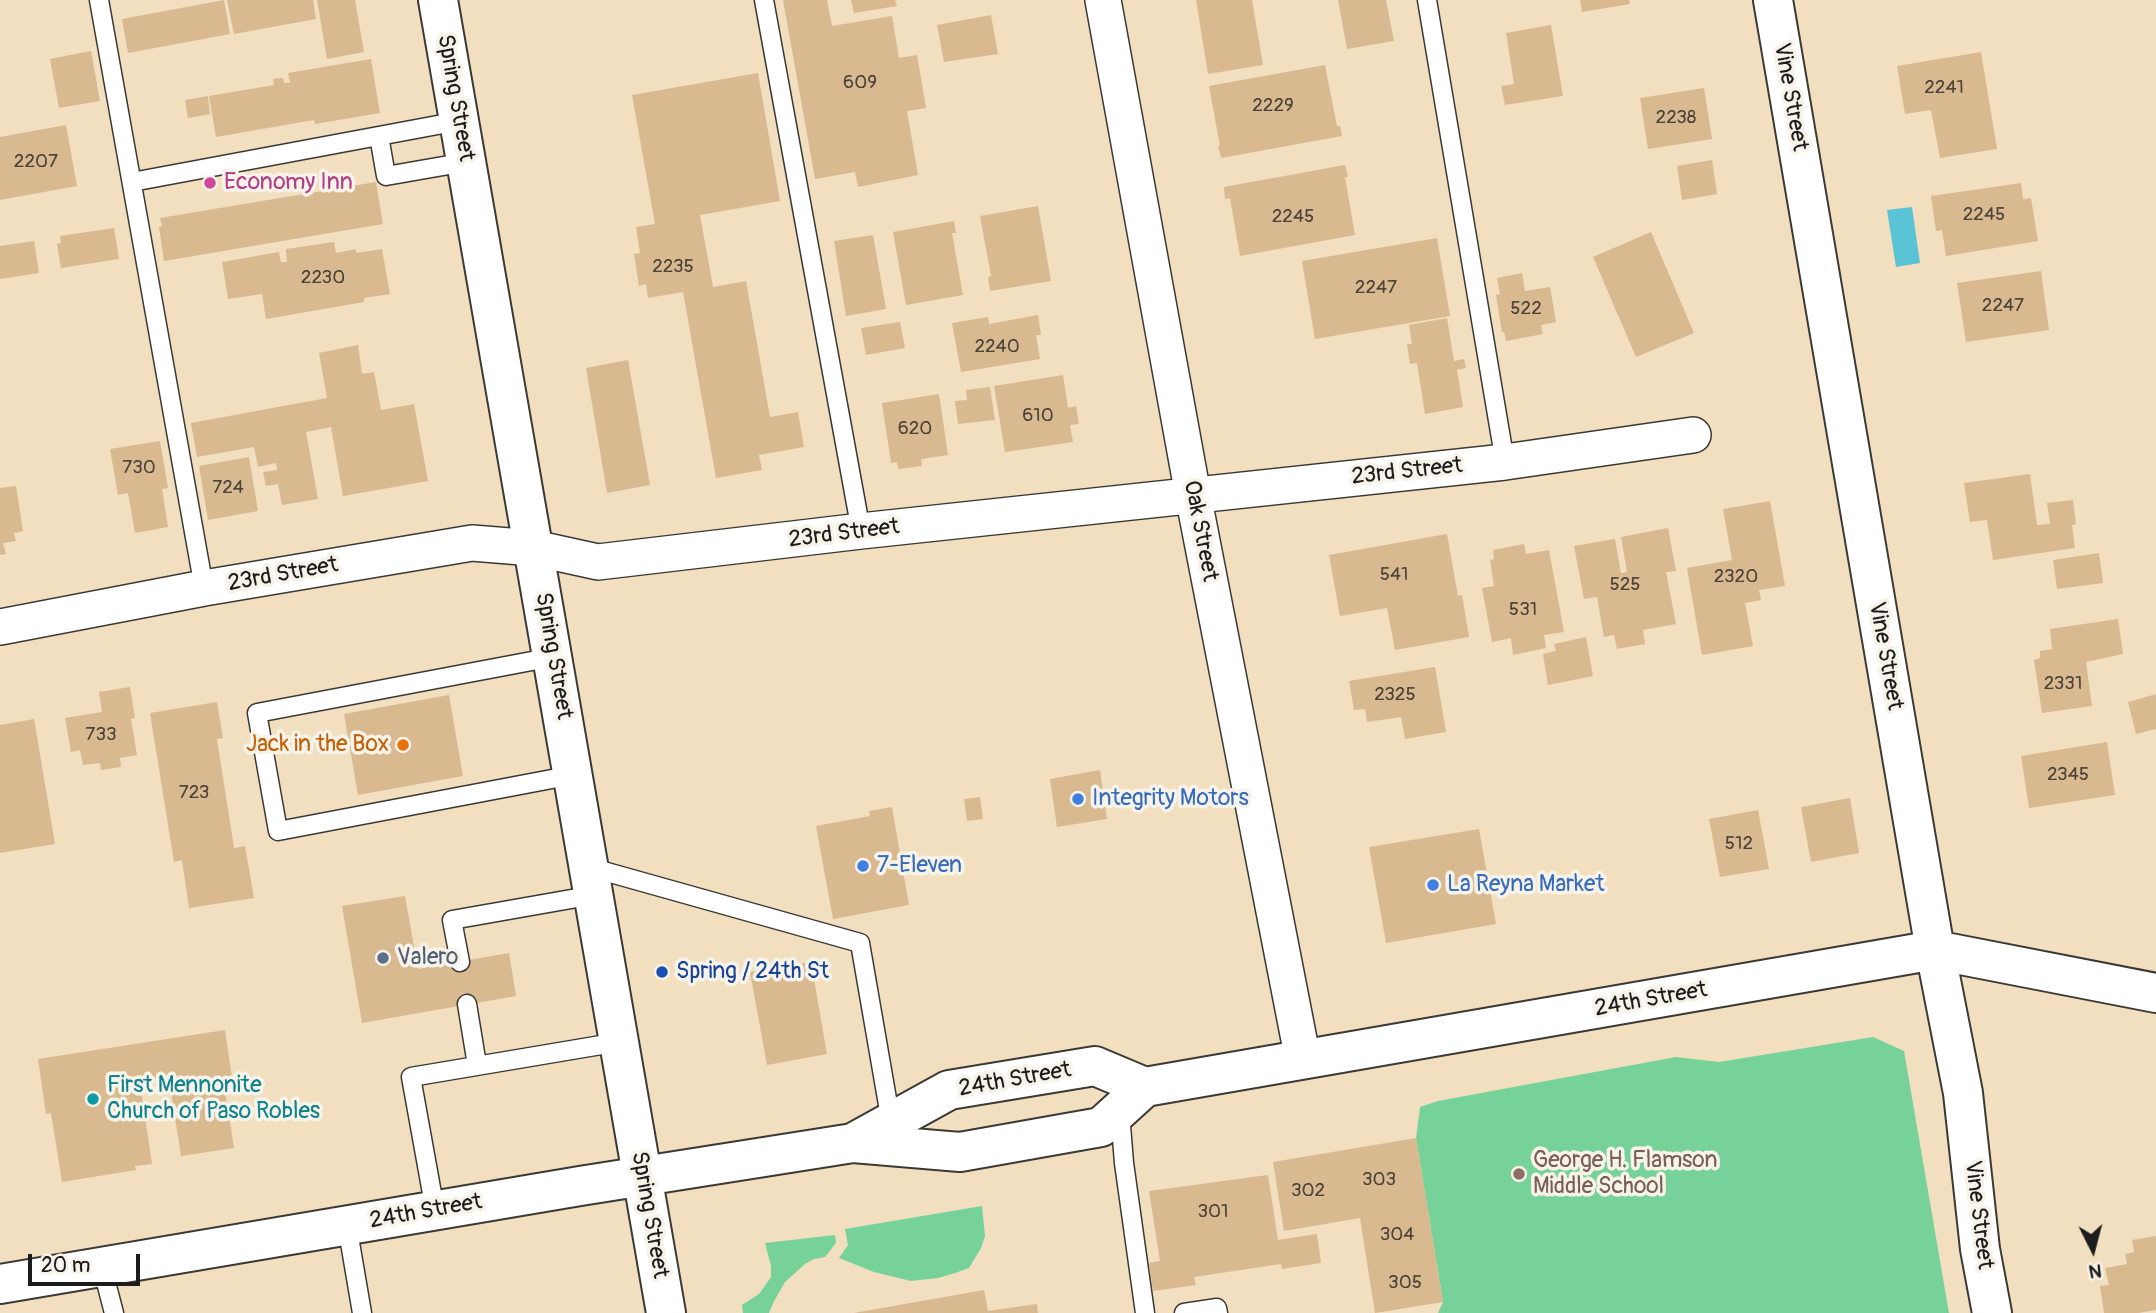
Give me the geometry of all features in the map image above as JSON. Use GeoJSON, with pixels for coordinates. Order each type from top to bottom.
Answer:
{"type":"FeatureCollection","features":[{"type":"Feature","properties":{"kind":"main road","name":"Spring Street"},"geometry":{"type":"LineString","coordinates":[[438,0],[666,1313]]}},
{"type":"Feature","properties":{"kind":"main road","name":"Vine Street"},"geometry":{"type":"LineString","coordinates":[[1773,0],[1935,950],[1963,1093],[1980,1249],[1992,1313]]}},
{"type":"Feature","properties":{"kind":"main road","name":"24th Street"},"geometry":{"type":"LineString","coordinates":[[0,1284],[643,1175],[853,1143],[960,1152],[1101,1127],[1132,1098],[1303,1060],[1935,950],[2156,993]]}},
{"type":"Feature","properties":{"kind":"main road","name":"24th Street"},"geometry":{"type":"LineString","coordinates":[[853,1143],[949,1090],[1095,1066],[1132,1098]]}},
{"type":"Feature","properties":{"kind":"street","name":"Oak Street"},"geometry":{"type":"LineString","coordinates":[[1103,0],[1193,495],[1303,1060]]}},
{"type":"Feature","properties":{"kind":"street","name":"23rd Street"},"geometry":{"type":"LineString","coordinates":[[0,626],[472,543],[534,548],[598,562],[1505,462],[1693,435]]}},
{"type":"Feature","properties":{"kind":"lane"},"geometry":{"type":"LineString","coordinates":[[99,0],[204,589]]}},
{"type":"Feature","properties":{"kind":"lane"},"geometry":{"type":"LineString","coordinates":[[764,0],[861,531]]}},
{"type":"Feature","properties":{"kind":"lane"},"geometry":{"type":"LineString","coordinates":[[1427,0],[1505,462]]}},
{"type":"Feature","properties":{"kind":"lane"},"geometry":{"type":"LineString","coordinates":[[132,182],[459,121]]}},
{"type":"Feature","properties":{"kind":"lane"},"geometry":{"type":"LineString","coordinates":[[379,136],[386,176],[466,162]]}},
{"type":"Feature","properties":{"kind":"lane"},"geometry":{"type":"LineString","coordinates":[[553,657],[257,713],[278,831],[573,775]]}},
{"type":"Feature","properties":{"kind":"lane"},"geometry":{"type":"LineString","coordinates":[[460,962],[452,919],[592,881],[860,943],[891,1122]]}},
{"type":"Feature","properties":{"kind":"lane"},"geometry":{"type":"LineString","coordinates":[[467,1004],[477,1065]]}},
{"type":"Feature","properties":{"kind":"lane"},"geometry":{"type":"LineString","coordinates":[[435,1210],[411,1077],[620,1041]]}},
{"type":"Feature","properties":{"kind":"lane"},"geometry":{"type":"LineString","coordinates":[[1132,1098],[1124,1163],[1145,1313]]}},
{"type":"Feature","properties":{"kind":"lane"},"geometry":{"type":"LineString","coordinates":[[347,1226],[362,1313]]}},
{"type":"Feature","properties":{"kind":"lane"},"geometry":{"type":"LineString","coordinates":[[102,1267],[114,1313]]}},
{"type":"Feature","properties":{"kind":"lane"},"geometry":{"type":"LineString","coordinates":[[1184,1313],[1217,1308],[1218,1313]]}},
{"type":"Feature","properties":{"kind":"green space"},"geometry":{"type":"Polygon","coordinates":[[[1873,1037],[1904,1051],[1949,1313],[1438,1313],[1443,1302],[1416,1138],[1420,1107],[1438,1101],[1676,1057],[1719,1062],[1873,1037]]]}},
{"type":"Feature","properties":{"kind":"green space"},"geometry":{"type":"Polygon","coordinates":[[[982,1206],[985,1236],[969,1268],[938,1278],[911,1281],[874,1272],[839,1258],[848,1245],[845,1229],[982,1206]]]}},
{"type":"Feature","properties":{"kind":"green space"},"geometry":{"type":"Polygon","coordinates":[[[835,1235],[836,1243],[825,1257],[805,1264],[785,1282],[769,1313],[743,1313],[742,1305],[759,1294],[771,1277],[765,1243],[835,1235]]]}},
{"type":"Feature","properties":{"kind":"water"},"geometry":{"type":"Polygon","coordinates":[[[1912,207],[1920,263],[1896,267],[1887,210],[1912,207]]]}},
{"type":"Feature","properties":{"kind":"building"},"geometry":{"type":"Polygon","coordinates":[[[224,0],[230,34],[128,53],[122,19],[224,0]]]}},
{"type":"Feature","properties":{"kind":"building"},"geometry":{"type":"Polygon","coordinates":[[[227,0],[313,0],[316,19],[234,34],[227,0]]]}},
{"type":"Feature","properties":{"kind":"building"},"geometry":{"type":"Polygon","coordinates":[[[317,0],[355,0],[364,52],[327,59],[317,0]]]}},
{"type":"Feature","properties":{"kind":"building"},"geometry":{"type":"Polygon","coordinates":[[[783,0],[827,0],[832,26],[892,16],[899,58],[917,55],[926,108],[907,111],[918,175],[858,187],[855,172],[815,179],[783,0]]]}},
{"type":"Feature","properties":{"kind":"building"},"geometry":{"type":"Polygon","coordinates":[[[851,0],[895,0],[897,6],[854,13],[851,0]]]}},
{"type":"Feature","properties":{"kind":"building"},"geometry":{"type":"Polygon","coordinates":[[[1196,0],[1252,0],[1263,65],[1208,74],[1196,0]]]}},
{"type":"Feature","properties":{"kind":"building"},"geometry":{"type":"Polygon","coordinates":[[[1338,0],[1386,0],[1394,41],[1347,49],[1338,0]]]}},
{"type":"Feature","properties":{"kind":"building"},"geometry":{"type":"Polygon","coordinates":[[[1580,0],[1629,0],[1630,4],[1582,12],[1580,0]]]}},
{"type":"Feature","properties":{"kind":"building"},"geometry":{"type":"Polygon","coordinates":[[[991,15],[998,54],[944,62],[937,25],[991,15]]]}},
{"type":"Feature","properties":{"kind":"building"},"geometry":{"type":"Polygon","coordinates":[[[1551,25],[1563,96],[1505,105],[1501,86],[1514,84],[1506,33],[1551,25]]]}},
{"type":"Feature","properties":{"kind":"building"},"geometry":{"type":"Polygon","coordinates":[[[91,51],[100,101],[59,108],[50,59],[91,51]]]}},
{"type":"Feature","properties":{"kind":"building"},"geometry":{"type":"Polygon","coordinates":[[[1981,52],[1997,149],[1940,158],[1931,110],[1905,114],[1897,66],[1981,52]]]}},
{"type":"Feature","properties":{"kind":"building"},"geometry":{"type":"Polygon","coordinates":[[[371,59],[380,113],[315,124],[314,120],[216,137],[209,96],[274,85],[273,79],[283,78],[284,83],[290,83],[288,73],[371,59]]]}},
{"type":"Feature","properties":{"kind":"building"},"geometry":{"type":"Polygon","coordinates":[[[1325,65],[1337,126],[1340,126],[1342,136],[1221,158],[1209,86],[1325,65]]]}},
{"type":"Feature","properties":{"kind":"building"},"geometry":{"type":"Polygon","coordinates":[[[758,73],[780,201],[700,215],[713,287],[746,281],[770,417],[798,412],[804,447],[759,455],[762,470],[716,478],[683,292],[648,298],[646,284],[639,286],[634,254],[640,253],[636,227],[655,224],[632,95],[758,73]]]}},
{"type":"Feature","properties":{"kind":"building"},"geometry":{"type":"Polygon","coordinates":[[[1704,88],[1712,139],[1648,149],[1640,98],[1704,88]]]}},
{"type":"Feature","properties":{"kind":"building"},"geometry":{"type":"Polygon","coordinates":[[[208,96],[210,114],[188,118],[185,100],[208,96]]]}},
{"type":"Feature","properties":{"kind":"building"},"geometry":{"type":"Polygon","coordinates":[[[66,125],[77,186],[0,200],[0,137],[66,125]]]}},
{"type":"Feature","properties":{"kind":"building"},"geometry":{"type":"Polygon","coordinates":[[[1712,160],[1717,194],[1682,200],[1677,166],[1712,160]]]}},
{"type":"Feature","properties":{"kind":"building"},"geometry":{"type":"Polygon","coordinates":[[[1345,165],[1355,235],[1240,256],[1230,198],[1225,199],[1224,187],[1345,165]]]}},
{"type":"Feature","properties":{"kind":"building"},"geometry":{"type":"Polygon","coordinates":[[[376,182],[383,224],[164,261],[160,218],[376,182]]]}},
{"type":"Feature","properties":{"kind":"building"},"geometry":{"type":"Polygon","coordinates":[[[2021,183],[2023,199],[2031,198],[2038,241],[1946,256],[1942,230],[1936,231],[1931,196],[2021,183]]]}},
{"type":"Feature","properties":{"kind":"building"},"geometry":{"type":"Polygon","coordinates":[[[1038,206],[1051,281],[990,291],[988,277],[991,276],[980,216],[1038,206]]]}},
{"type":"Feature","properties":{"kind":"building"},"geometry":{"type":"Polygon","coordinates":[[[954,221],[956,233],[952,233],[963,295],[906,305],[893,232],[954,221]]]}},
{"type":"Feature","properties":{"kind":"building"},"geometry":{"type":"Polygon","coordinates":[[[114,228],[119,259],[61,268],[57,244],[61,243],[60,236],[114,228]]]}},
{"type":"Feature","properties":{"kind":"building"},"geometry":{"type":"Polygon","coordinates":[[[1651,232],[1694,333],[1636,357],[1593,257],[1651,232]]]}},
{"type":"Feature","properties":{"kind":"building"},"geometry":{"type":"Polygon","coordinates":[[[873,235],[886,309],[846,316],[834,241],[873,235]]]}},
{"type":"Feature","properties":{"kind":"building"},"geometry":{"type":"Polygon","coordinates":[[[1437,238],[1450,316],[1315,339],[1302,261],[1437,238]]]}},
{"type":"Feature","properties":{"kind":"building"},"geometry":{"type":"Polygon","coordinates":[[[34,241],[39,273],[0,279],[0,246],[34,241]]]}},
{"type":"Feature","properties":{"kind":"building"},"geometry":{"type":"Polygon","coordinates":[[[334,242],[336,253],[356,249],[356,253],[382,249],[390,294],[364,298],[364,302],[266,319],[262,294],[228,299],[222,262],[279,252],[281,262],[287,262],[286,249],[334,242]]]}},
{"type":"Feature","properties":{"kind":"building"},"geometry":{"type":"Polygon","coordinates":[[[2041,271],[2049,330],[1966,342],[1957,283],[2041,271]]]}},
{"type":"Feature","properties":{"kind":"building"},"geometry":{"type":"Polygon","coordinates":[[[1522,273],[1525,291],[1550,287],[1556,322],[1541,325],[1543,334],[1506,341],[1504,332],[1502,333],[1496,295],[1500,294],[1497,278],[1522,273]]]}},
{"type":"Feature","properties":{"kind":"building"},"geometry":{"type":"Polygon","coordinates":[[[1038,315],[1041,335],[1036,335],[1040,359],[961,372],[952,323],[988,317],[989,324],[1038,315]]]}},
{"type":"Feature","properties":{"kind":"building"},"geometry":{"type":"Polygon","coordinates":[[[1447,318],[1454,361],[1464,359],[1466,368],[1457,370],[1463,407],[1425,414],[1417,363],[1410,364],[1407,344],[1412,344],[1409,325],[1447,318]]]}},
{"type":"Feature","properties":{"kind":"building"},"geometry":{"type":"Polygon","coordinates":[[[900,322],[905,348],[866,355],[861,328],[900,322]]]}},
{"type":"Feature","properties":{"kind":"building"},"geometry":{"type":"Polygon","coordinates":[[[358,345],[362,374],[374,372],[381,410],[414,404],[428,481],[343,496],[331,427],[306,432],[318,499],[282,505],[278,484],[266,486],[263,472],[277,470],[276,463],[258,467],[254,447],[197,457],[191,423],[327,398],[319,353],[358,345]]]}},
{"type":"Feature","properties":{"kind":"building"},"geometry":{"type":"Polygon","coordinates":[[[628,360],[650,485],[607,493],[586,368],[628,360]]]}},
{"type":"Feature","properties":{"kind":"building"},"geometry":{"type":"Polygon","coordinates":[[[1063,375],[1068,408],[1076,406],[1079,424],[1070,425],[1073,442],[1005,452],[994,386],[1063,375]]]}},
{"type":"Feature","properties":{"kind":"building"},"geometry":{"type":"Polygon","coordinates":[[[990,387],[995,420],[958,424],[955,401],[967,400],[966,390],[990,387]]]}},
{"type":"Feature","properties":{"kind":"building"},"geometry":{"type":"Polygon","coordinates":[[[939,394],[948,455],[921,459],[922,466],[898,469],[897,462],[891,463],[882,403],[939,394]]]}},
{"type":"Feature","properties":{"kind":"building"},"geometry":{"type":"Polygon","coordinates":[[[160,441],[168,488],[162,489],[168,527],[135,533],[128,493],[118,495],[110,449],[160,441]]]}},
{"type":"Feature","properties":{"kind":"building"},"geometry":{"type":"Polygon","coordinates":[[[249,457],[258,511],[208,520],[199,466],[249,457]]]}},
{"type":"Feature","properties":{"kind":"building"},"geometry":{"type":"Polygon","coordinates":[[[2030,474],[2037,525],[2050,524],[2047,503],[2073,500],[2075,548],[1993,560],[1987,520],[1970,522],[1964,483],[2030,474]]]}},
{"type":"Feature","properties":{"kind":"building"},"geometry":{"type":"Polygon","coordinates":[[[16,486],[23,531],[14,533],[16,541],[3,543],[6,554],[0,555],[0,488],[16,486]]]}},
{"type":"Feature","properties":{"kind":"building"},"geometry":{"type":"Polygon","coordinates":[[[1770,501],[1785,586],[1759,590],[1761,600],[1745,603],[1753,646],[1702,655],[1687,568],[1732,560],[1723,509],[1770,501]]]}},
{"type":"Feature","properties":{"kind":"building"},"geometry":{"type":"Polygon","coordinates":[[[1668,528],[1676,571],[1666,572],[1676,624],[1643,630],[1645,644],[1617,649],[1614,635],[1604,637],[1597,597],[1584,599],[1574,546],[1615,539],[1621,573],[1627,572],[1621,537],[1668,528]]]}},
{"type":"Feature","properties":{"kind":"building"},"geometry":{"type":"Polygon","coordinates":[[[1447,534],[1458,596],[1462,595],[1469,637],[1395,650],[1387,608],[1340,616],[1329,555],[1447,534]]]}},
{"type":"Feature","properties":{"kind":"building"},"geometry":{"type":"Polygon","coordinates":[[[1524,544],[1526,554],[1549,550],[1564,632],[1544,635],[1546,648],[1513,655],[1511,638],[1492,642],[1482,588],[1494,586],[1490,560],[1494,559],[1493,550],[1524,544]]]}},
{"type":"Feature","properties":{"kind":"building"},"geometry":{"type":"Polygon","coordinates":[[[2099,553],[2103,583],[2057,589],[2053,560],[2099,553]]]}},
{"type":"Feature","properties":{"kind":"building"},"geometry":{"type":"Polygon","coordinates":[[[2118,619],[2123,654],[2086,662],[2092,706],[2042,713],[2034,660],[2040,658],[2040,651],[2052,649],[2050,629],[2118,619]]]}},
{"type":"Feature","properties":{"kind":"building"},"geometry":{"type":"Polygon","coordinates":[[[1586,637],[1593,676],[1548,685],[1543,654],[1556,651],[1554,644],[1586,637]]]}},
{"type":"Feature","properties":{"kind":"building"},"geometry":{"type":"Polygon","coordinates":[[[1435,667],[1446,732],[1405,739],[1401,717],[1367,722],[1365,709],[1354,710],[1349,681],[1435,667]]]}},
{"type":"Feature","properties":{"kind":"building"},"geometry":{"type":"Polygon","coordinates":[[[130,687],[135,718],[131,719],[137,755],[120,758],[121,767],[101,770],[100,763],[83,765],[80,750],[71,752],[65,718],[102,712],[99,692],[130,687]]]}},
{"type":"Feature","properties":{"kind":"building"},"geometry":{"type":"Polygon","coordinates":[[[2156,694],[2156,729],[2136,734],[2128,702],[2156,694]]]}},
{"type":"Feature","properties":{"kind":"building","name":"Jack in the Box"},"geometry":{"type":"Polygon","coordinates":[[[449,695],[463,776],[358,795],[344,714],[449,695]]]}},
{"type":"Feature","properties":{"kind":"building"},"geometry":{"type":"Polygon","coordinates":[[[217,702],[223,738],[217,739],[234,848],[245,846],[254,898],[189,908],[182,860],[174,862],[150,713],[217,702]]]}},
{"type":"Feature","properties":{"kind":"building"},"geometry":{"type":"Polygon","coordinates":[[[34,719],[55,844],[0,853],[0,725],[34,719]]]}},
{"type":"Feature","properties":{"kind":"building"},"geometry":{"type":"Polygon","coordinates":[[[2107,742],[2115,795],[2029,808],[2021,756],[2107,742]]]}},
{"type":"Feature","properties":{"kind":"building","name":"Integrity Motors"},"geometry":{"type":"Polygon","coordinates":[[[1100,770],[1107,819],[1057,827],[1050,779],[1100,770]]]}},
{"type":"Feature","properties":{"kind":"building"},"geometry":{"type":"Polygon","coordinates":[[[980,797],[983,819],[967,821],[964,799],[980,797]]]}},
{"type":"Feature","properties":{"kind":"building"},"geometry":{"type":"Polygon","coordinates":[[[1850,798],[1859,853],[1811,862],[1801,807],[1850,798]]]}},
{"type":"Feature","properties":{"kind":"building","name":"7-Eleven"},"geometry":{"type":"Polygon","coordinates":[[[892,807],[909,905],[833,919],[816,826],[870,816],[869,811],[892,807]]]}},
{"type":"Feature","properties":{"kind":"building"},"geometry":{"type":"Polygon","coordinates":[[[1758,810],[1769,869],[1720,877],[1709,819],[1758,810]]]}},
{"type":"Feature","properties":{"kind":"building","name":"La Reyna Market"},"geometry":{"type":"Polygon","coordinates":[[[1479,829],[1496,924],[1386,943],[1369,847],[1479,829]]]}},
{"type":"Feature","properties":{"kind":"building","name":"Valero"},"geometry":{"type":"Polygon","coordinates":[[[405,896],[418,969],[509,953],[516,996],[362,1023],[342,906],[405,896]]]}},
{"type":"Feature","properties":{"kind":"building"},"geometry":{"type":"Polygon","coordinates":[[[811,962],[827,1054],[767,1065],[750,972],[811,962]]]}},
{"type":"Feature","properties":{"kind":"building","name":"First Mennonite Church of Paso Robles"},"geometry":{"type":"Polygon","coordinates":[[[225,1030],[233,1084],[224,1085],[234,1148],[181,1156],[169,1079],[140,1084],[152,1164],[135,1166],[136,1170],[62,1182],[51,1113],[46,1114],[38,1059],[225,1030]]]}},
{"type":"Feature","properties":{"kind":"building"},"geometry":{"type":"Polygon","coordinates":[[[1416,1138],[1443,1302],[1375,1313],[1360,1218],[1284,1231],[1273,1162],[1416,1138]]]}},
{"type":"Feature","properties":{"kind":"building"},"geometry":{"type":"Polygon","coordinates":[[[1268,1175],[1278,1240],[1317,1234],[1321,1263],[1282,1269],[1281,1264],[1194,1277],[1196,1285],[1153,1291],[1149,1263],[1160,1261],[1149,1191],[1268,1175]]]}},
{"type":"Feature","properties":{"kind":"building"},"geometry":{"type":"Polygon","coordinates":[[[2156,1236],[2156,1310],[2104,1313],[2100,1286],[2109,1285],[2105,1268],[2127,1264],[2125,1254],[2134,1252],[2132,1240],[2156,1236]]]}},
{"type":"Feature","properties":{"kind":"building"},"geometry":{"type":"Polygon","coordinates":[[[984,1290],[988,1311],[1037,1304],[1038,1313],[854,1313],[984,1290]]]}},
{"type":"Feature","properties":{"kind":"place","name":"Economy Inn"},"geometry":{"type":"Point","coordinates":[210,183]}},
{"type":"Feature","properties":{"kind":"place","name":"Jack in the Box"},"geometry":{"type":"Point","coordinates":[403,745]}},
{"type":"Feature","properties":{"kind":"place","name":"Integrity Motors"},"geometry":{"type":"Point","coordinates":[1078,799]}},
{"type":"Feature","properties":{"kind":"place","name":"7-Eleven"},"geometry":{"type":"Point","coordinates":[863,866]}},
{"type":"Feature","properties":{"kind":"place","name":"La Reyna Market"},"geometry":{"type":"Point","coordinates":[1433,885]}},
{"type":"Feature","properties":{"kind":"place","name":"Valero"},"geometry":{"type":"Point","coordinates":[383,958]}},
{"type":"Feature","properties":{"kind":"place","name":"Spring / 24th St"},"geometry":{"type":"Point","coordinates":[662,972]}},
{"type":"Feature","properties":{"kind":"place","name":"First Mennonite Church of Paso Robles"},"geometry":{"type":"Point","coordinates":[93,1099]}},
{"type":"Feature","properties":{"kind":"place","name":"George H. Flamson Middle School"},"geometry":{"type":"Point","coordinates":[1519,1174]}}]}
